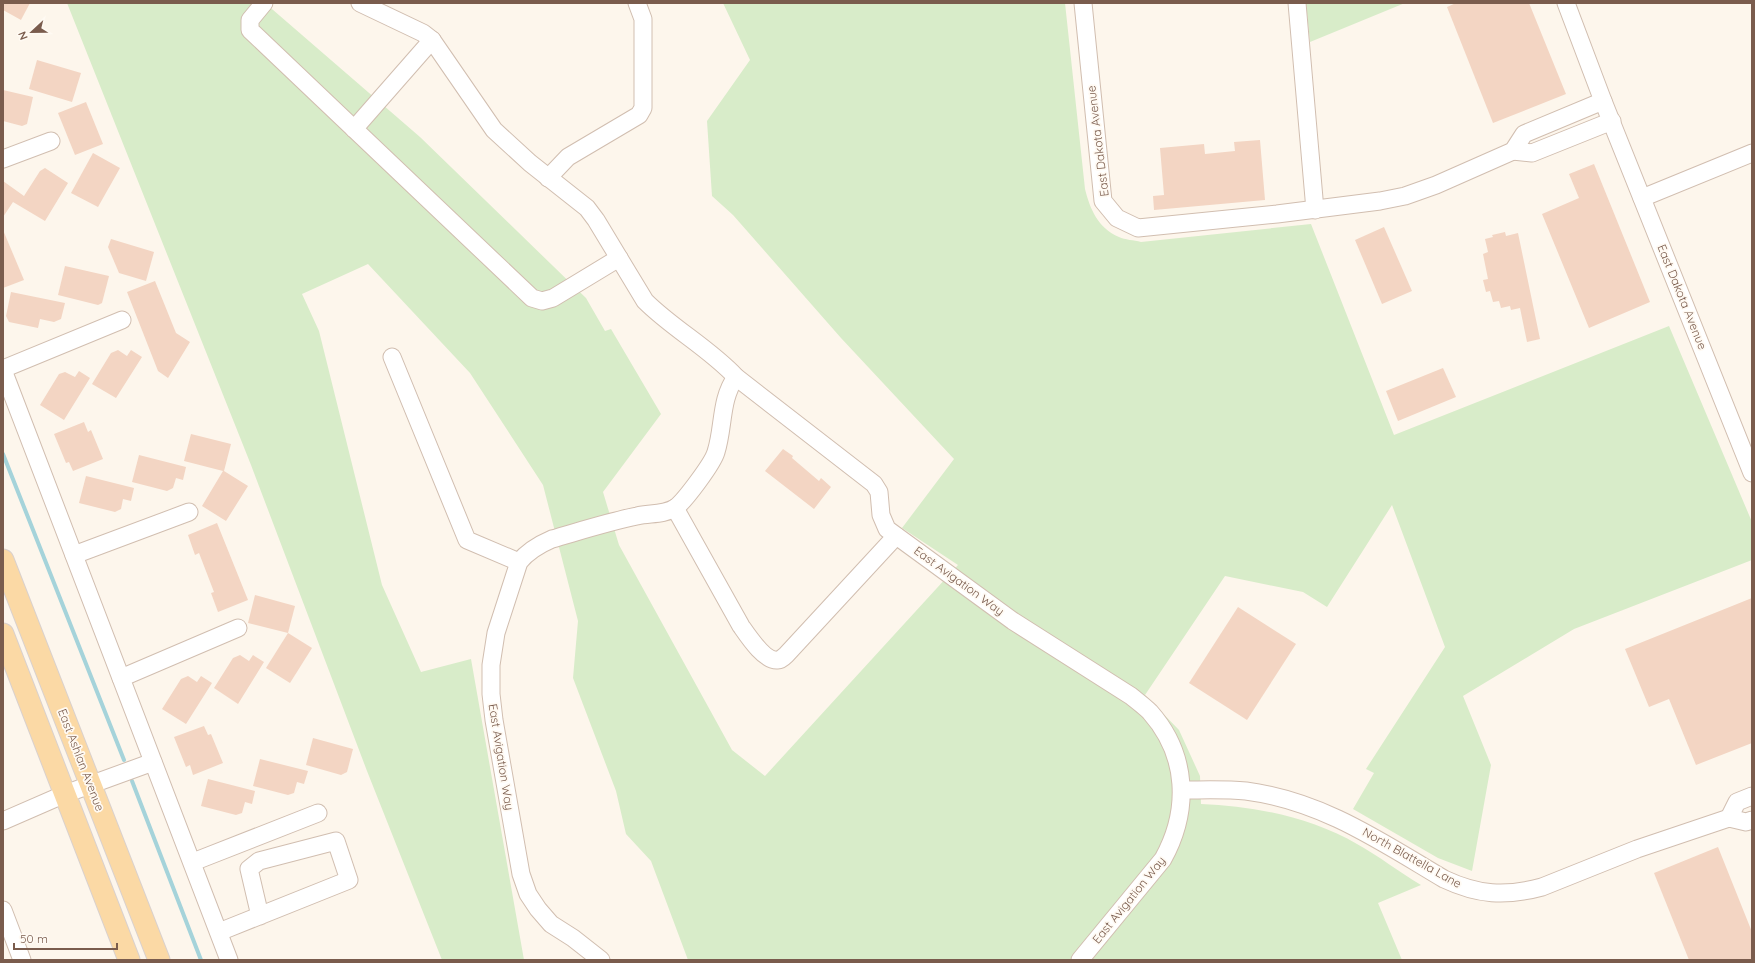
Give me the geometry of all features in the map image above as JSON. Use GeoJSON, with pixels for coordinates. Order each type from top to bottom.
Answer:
{"type":"FeatureCollection","features":[{"type":"Feature","properties":{"kind":"main road","name":"East Ashlan Avenue"},"geometry":{"type":"LineString","coordinates":[[3,560],[159,960]]}},
{"type":"Feature","properties":{"kind":"main road"},"geometry":{"type":"LineString","coordinates":[[3,634],[129,960]]}},
{"type":"Feature","properties":{"kind":"street"},"geometry":{"type":"LineString","coordinates":[[264,3],[250,20],[250,30],[532,298],[542,301],[553,298],[619,258]]}},
{"type":"Feature","properties":{"kind":"street"},"geometry":{"type":"LineString","coordinates":[[354,129],[432,40],[423,33],[360,3]]}},
{"type":"Feature","properties":{"kind":"street"},"geometry":{"type":"LineString","coordinates":[[548,178],[568,157],[639,115],[643,108],[643,19],[637,3]]}},
{"type":"Feature","properties":{"kind":"street","name":"East Dakota Avenue"},"geometry":{"type":"LineString","coordinates":[[1083,3],[1103,201],[1118,218],[1138,228],[1315,210],[1405,196],[1436,185],[1513,151],[1532,153],[1612,121]]}},
{"type":"Feature","properties":{"kind":"street"},"geometry":{"type":"LineString","coordinates":[[1297,3],[1315,210]]}},
{"type":"Feature","properties":{"kind":"street","name":"East Dakota Avenue"},"geometry":{"type":"LineString","coordinates":[[1566,3],[1603,101],[1752,473]]}},
{"type":"Feature","properties":{"kind":"street","name":"East Avigation Way"},"geometry":{"type":"LineString","coordinates":[[432,40],[494,130],[548,178],[587,208],[596,220],[645,301],[655,311],[717,358],[736,377],[874,484],[879,492],[881,515],[886,529],[1013,621],[1131,696],[1149,711],[1163,729],[1172,747],[1179,769],[1182,790],[1178,825],[1173,842],[1163,859],[1080,960]]}},
{"type":"Feature","properties":{"kind":"street"},"geometry":{"type":"LineString","coordinates":[[1513,151],[1524,134],[1603,101]]}},
{"type":"Feature","properties":{"kind":"street"},"geometry":{"type":"LineString","coordinates":[[3,159],[51,140]]}},
{"type":"Feature","properties":{"kind":"street"},"geometry":{"type":"LineString","coordinates":[[1642,198],[1752,153]]}},
{"type":"Feature","properties":{"kind":"street"},"geometry":{"type":"LineString","coordinates":[[122,320],[3,369],[230,960]]}},
{"type":"Feature","properties":{"kind":"street"},"geometry":{"type":"LineString","coordinates":[[392,356],[467,540],[519,562]]}},
{"type":"Feature","properties":{"kind":"street"},"geometry":{"type":"LineString","coordinates":[[736,377],[730,385],[726,395],[718,447],[714,458],[675,508],[741,626],[751,641],[769,659],[778,660],[786,655],[896,536]]}},
{"type":"Feature","properties":{"kind":"street","name":"East Avigation Way"},"geometry":{"type":"LineString","coordinates":[[601,960],[573,938],[551,924],[538,909],[532,899],[521,874],[494,720],[491,694],[491,665],[496,633],[519,562],[526,553],[538,545],[552,539],[616,521],[638,516],[664,513],[675,508]]}},
{"type":"Feature","properties":{"kind":"street"},"geometry":{"type":"LineString","coordinates":[[74,555],[189,512]]}},
{"type":"Feature","properties":{"kind":"street"},"geometry":{"type":"LineString","coordinates":[[121,678],[238,628]]}},
{"type":"Feature","properties":{"kind":"street"},"geometry":{"type":"LineString","coordinates":[[3,821],[65,794],[153,762]]}},
{"type":"Feature","properties":{"kind":"street","name":"North Blattella Lane"},"geometry":{"type":"LineString","coordinates":[[1182,790],[1245,791],[1278,797],[1307,805],[1352,824],[1460,886],[1492,894],[1526,892],[1542,887],[1637,849],[1729,818],[1746,822],[1752,820]]}},
{"type":"Feature","properties":{"kind":"street"},"geometry":{"type":"LineString","coordinates":[[1729,818],[1737,802],[1752,796]]}},
{"type":"Feature","properties":{"kind":"street"},"geometry":{"type":"LineString","coordinates":[[192,862],[318,813]]}},
{"type":"Feature","properties":{"kind":"street"},"geometry":{"type":"LineString","coordinates":[[219,932],[260,916],[349,880],[336,841],[259,861],[249,869],[260,916]]}},
{"type":"Feature","properties":{"kind":"street"},"geometry":{"type":"LineString","coordinates":[[3,910],[22,960]]}},
{"type":"Feature","properties":{"kind":"green space"},"geometry":{"type":"Polygon","coordinates":[[[67,3],[265,3],[420,137],[586,298],[605,331],[611,329],[661,414],[603,492],[619,545],[732,750],[765,776],[958,565],[902,528],[954,459],[841,338],[733,215],[712,196],[707,121],[750,60],[723,3],[1065,3],[1085,189],[1092,211],[1100,223],[1106,229],[1119,237],[1141,242],[1311,224],[1394,435],[1669,326],[1752,522],[1752,560],[1574,629],[1463,696],[1491,765],[1472,871],[1438,858],[1353,809],[1374,773],[1366,769],[1445,647],[1392,505],[1327,607],[1303,592],[1225,576],[1145,695],[1179,730],[1200,776],[1201,804],[1261,810],[1301,820],[1339,835],[1365,849],[1421,885],[1378,903],[1402,960],[688,960],[651,861],[626,834],[616,791],[573,678],[578,621],[543,485],[470,373],[368,264],[302,294],[319,331],[382,585],[421,672],[471,659],[524,960],[442,960],[367,771],[251,465],[67,3]]]}},
{"type":"Feature","properties":{"kind":"green space"},"geometry":{"type":"Polygon","coordinates":[[[1306,3],[1405,3],[1310,42],[1306,3]]]}},
{"type":"Feature","properties":{"kind":"building"},"geometry":{"type":"Polygon","coordinates":[[[3,3],[30,3],[21,20],[3,10],[3,3]]]}},
{"type":"Feature","properties":{"kind":"building"},"geometry":{"type":"Polygon","coordinates":[[[1456,3],[1529,3],[1566,94],[1493,123],[1447,7],[1456,3]]]}},
{"type":"Feature","properties":{"kind":"building"},"geometry":{"type":"Polygon","coordinates":[[[37,60],[81,73],[72,102],[29,89],[37,60]]]}},
{"type":"Feature","properties":{"kind":"building"},"geometry":{"type":"Polygon","coordinates":[[[3,90],[33,97],[27,124],[22,126],[3,121],[3,90]]]}},
{"type":"Feature","properties":{"kind":"building"},"geometry":{"type":"Polygon","coordinates":[[[86,102],[103,144],[75,155],[58,113],[86,102]]]}},
{"type":"Feature","properties":{"kind":"building"},"geometry":{"type":"Polygon","coordinates":[[[1260,140],[1265,200],[1154,210],[1153,196],[1164,195],[1160,148],[1204,144],[1205,154],[1235,151],[1234,142],[1260,140]]]}},
{"type":"Feature","properties":{"kind":"building"},"geometry":{"type":"Polygon","coordinates":[[[93,153],[120,168],[98,207],[71,193],[93,153]]]}},
{"type":"Feature","properties":{"kind":"building"},"geometry":{"type":"Polygon","coordinates":[[[1594,164],[1650,302],[1589,328],[1542,214],[1579,198],[1569,174],[1594,164]]]}},
{"type":"Feature","properties":{"kind":"building"},"geometry":{"type":"Polygon","coordinates":[[[45,168],[68,183],[45,221],[13,202],[3,217],[3,181],[24,196],[40,171],[45,168]]]}},
{"type":"Feature","properties":{"kind":"building"},"geometry":{"type":"Polygon","coordinates":[[[1384,227],[1412,291],[1382,304],[1355,240],[1384,227]]]}},
{"type":"Feature","properties":{"kind":"building"},"geometry":{"type":"Polygon","coordinates":[[[3,230],[24,280],[3,288],[3,230]]]}},
{"type":"Feature","properties":{"kind":"building"},"geometry":{"type":"Polygon","coordinates":[[[1505,232],[1506,236],[1518,233],[1540,339],[1527,342],[1520,308],[1511,310],[1510,306],[1501,308],[1499,301],[1493,302],[1490,291],[1486,292],[1483,280],[1488,279],[1483,254],[1488,252],[1485,239],[1493,237],[1492,235],[1505,232]]]}},
{"type":"Feature","properties":{"kind":"building"},"geometry":{"type":"Polygon","coordinates":[[[111,239],[154,252],[146,281],[119,273],[108,247],[111,239]]]}},
{"type":"Feature","properties":{"kind":"building"},"geometry":{"type":"Polygon","coordinates":[[[65,266],[109,276],[102,303],[98,305],[58,295],[65,266]]]}},
{"type":"Feature","properties":{"kind":"building"},"geometry":{"type":"Polygon","coordinates":[[[155,281],[176,333],[190,342],[168,378],[158,371],[127,292],[155,281]]]}},
{"type":"Feature","properties":{"kind":"building"},"geometry":{"type":"Polygon","coordinates":[[[11,292],[65,303],[61,319],[54,322],[40,319],[38,328],[9,322],[6,316],[11,292]]]}},
{"type":"Feature","properties":{"kind":"building"},"geometry":{"type":"Polygon","coordinates":[[[118,350],[127,356],[131,350],[142,357],[116,398],[92,384],[111,353],[118,350]]]}},
{"type":"Feature","properties":{"kind":"building"},"geometry":{"type":"Polygon","coordinates":[[[1443,368],[1456,397],[1398,421],[1386,391],[1443,368]]]}},
{"type":"Feature","properties":{"kind":"building"},"geometry":{"type":"Polygon","coordinates":[[[79,371],[90,378],[64,420],[40,405],[59,374],[65,372],[75,377],[79,371]]]}},
{"type":"Feature","properties":{"kind":"building"},"geometry":{"type":"Polygon","coordinates":[[[84,422],[88,432],[91,430],[103,459],[73,471],[69,462],[66,463],[54,434],[84,422]]]}},
{"type":"Feature","properties":{"kind":"building"},"geometry":{"type":"Polygon","coordinates":[[[191,434],[231,444],[224,471],[248,486],[226,521],[202,506],[223,471],[184,461],[191,434]]]}},
{"type":"Feature","properties":{"kind":"building"},"geometry":{"type":"Polygon","coordinates":[[[783,449],[793,456],[792,458],[819,481],[821,478],[831,487],[814,509],[765,471],[783,449]]]}},
{"type":"Feature","properties":{"kind":"building"},"geometry":{"type":"Polygon","coordinates":[[[139,455],[186,467],[183,480],[176,478],[173,488],[167,491],[132,482],[139,455]]]}},
{"type":"Feature","properties":{"kind":"building"},"geometry":{"type":"Polygon","coordinates":[[[86,476],[134,488],[131,501],[123,499],[121,509],[115,512],[79,503],[86,476]]]}},
{"type":"Feature","properties":{"kind":"building"},"geometry":{"type":"Polygon","coordinates":[[[217,523],[248,600],[218,612],[211,593],[214,592],[199,553],[195,555],[188,535],[217,523]]]}},
{"type":"Feature","properties":{"kind":"building"},"geometry":{"type":"Polygon","coordinates":[[[255,595],[295,606],[288,633],[248,623],[255,595]]]}},
{"type":"Feature","properties":{"kind":"building"},"geometry":{"type":"Polygon","coordinates":[[[1752,598],[1752,743],[1696,765],[1669,699],[1649,707],[1625,649],[1752,598]]]}},
{"type":"Feature","properties":{"kind":"building"},"geometry":{"type":"Polygon","coordinates":[[[1238,607],[1296,644],[1247,720],[1189,683],[1238,607]]]}},
{"type":"Feature","properties":{"kind":"building"},"geometry":{"type":"Polygon","coordinates":[[[288,633],[312,648],[290,683],[266,668],[288,633]]]}},
{"type":"Feature","properties":{"kind":"building"},"geometry":{"type":"Polygon","coordinates":[[[240,655],[249,661],[253,655],[264,662],[238,704],[214,688],[233,658],[240,655]]]}},
{"type":"Feature","properties":{"kind":"building"},"geometry":{"type":"Polygon","coordinates":[[[188,676],[197,682],[201,676],[212,683],[186,724],[162,709],[181,679],[188,676]]]}},
{"type":"Feature","properties":{"kind":"building"},"geometry":{"type":"Polygon","coordinates":[[[204,726],[208,735],[211,734],[223,763],[193,775],[190,765],[186,767],[174,737],[204,726]]]}},
{"type":"Feature","properties":{"kind":"building"},"geometry":{"type":"Polygon","coordinates":[[[313,738],[353,749],[347,772],[341,775],[306,765],[313,738]]]}},
{"type":"Feature","properties":{"kind":"building"},"geometry":{"type":"Polygon","coordinates":[[[260,759],[308,771],[304,784],[297,782],[294,793],[288,795],[253,786],[260,759]]]}},
{"type":"Feature","properties":{"kind":"building"},"geometry":{"type":"Polygon","coordinates":[[[208,779],[255,791],[252,804],[245,802],[242,813],[236,815],[201,806],[208,779]]]}},
{"type":"Feature","properties":{"kind":"building"},"geometry":{"type":"Polygon","coordinates":[[[1718,847],[1752,932],[1752,960],[1689,960],[1654,873],[1718,847]]]}},
{"type":"Feature","properties":{"kind":"waterway"},"geometry":{"type":"LineString","coordinates":[[3,454],[124,760]]}},
{"type":"Feature","properties":{"kind":"waterway"},"geometry":{"type":"LineString","coordinates":[[132,781],[201,960]]}}]}
